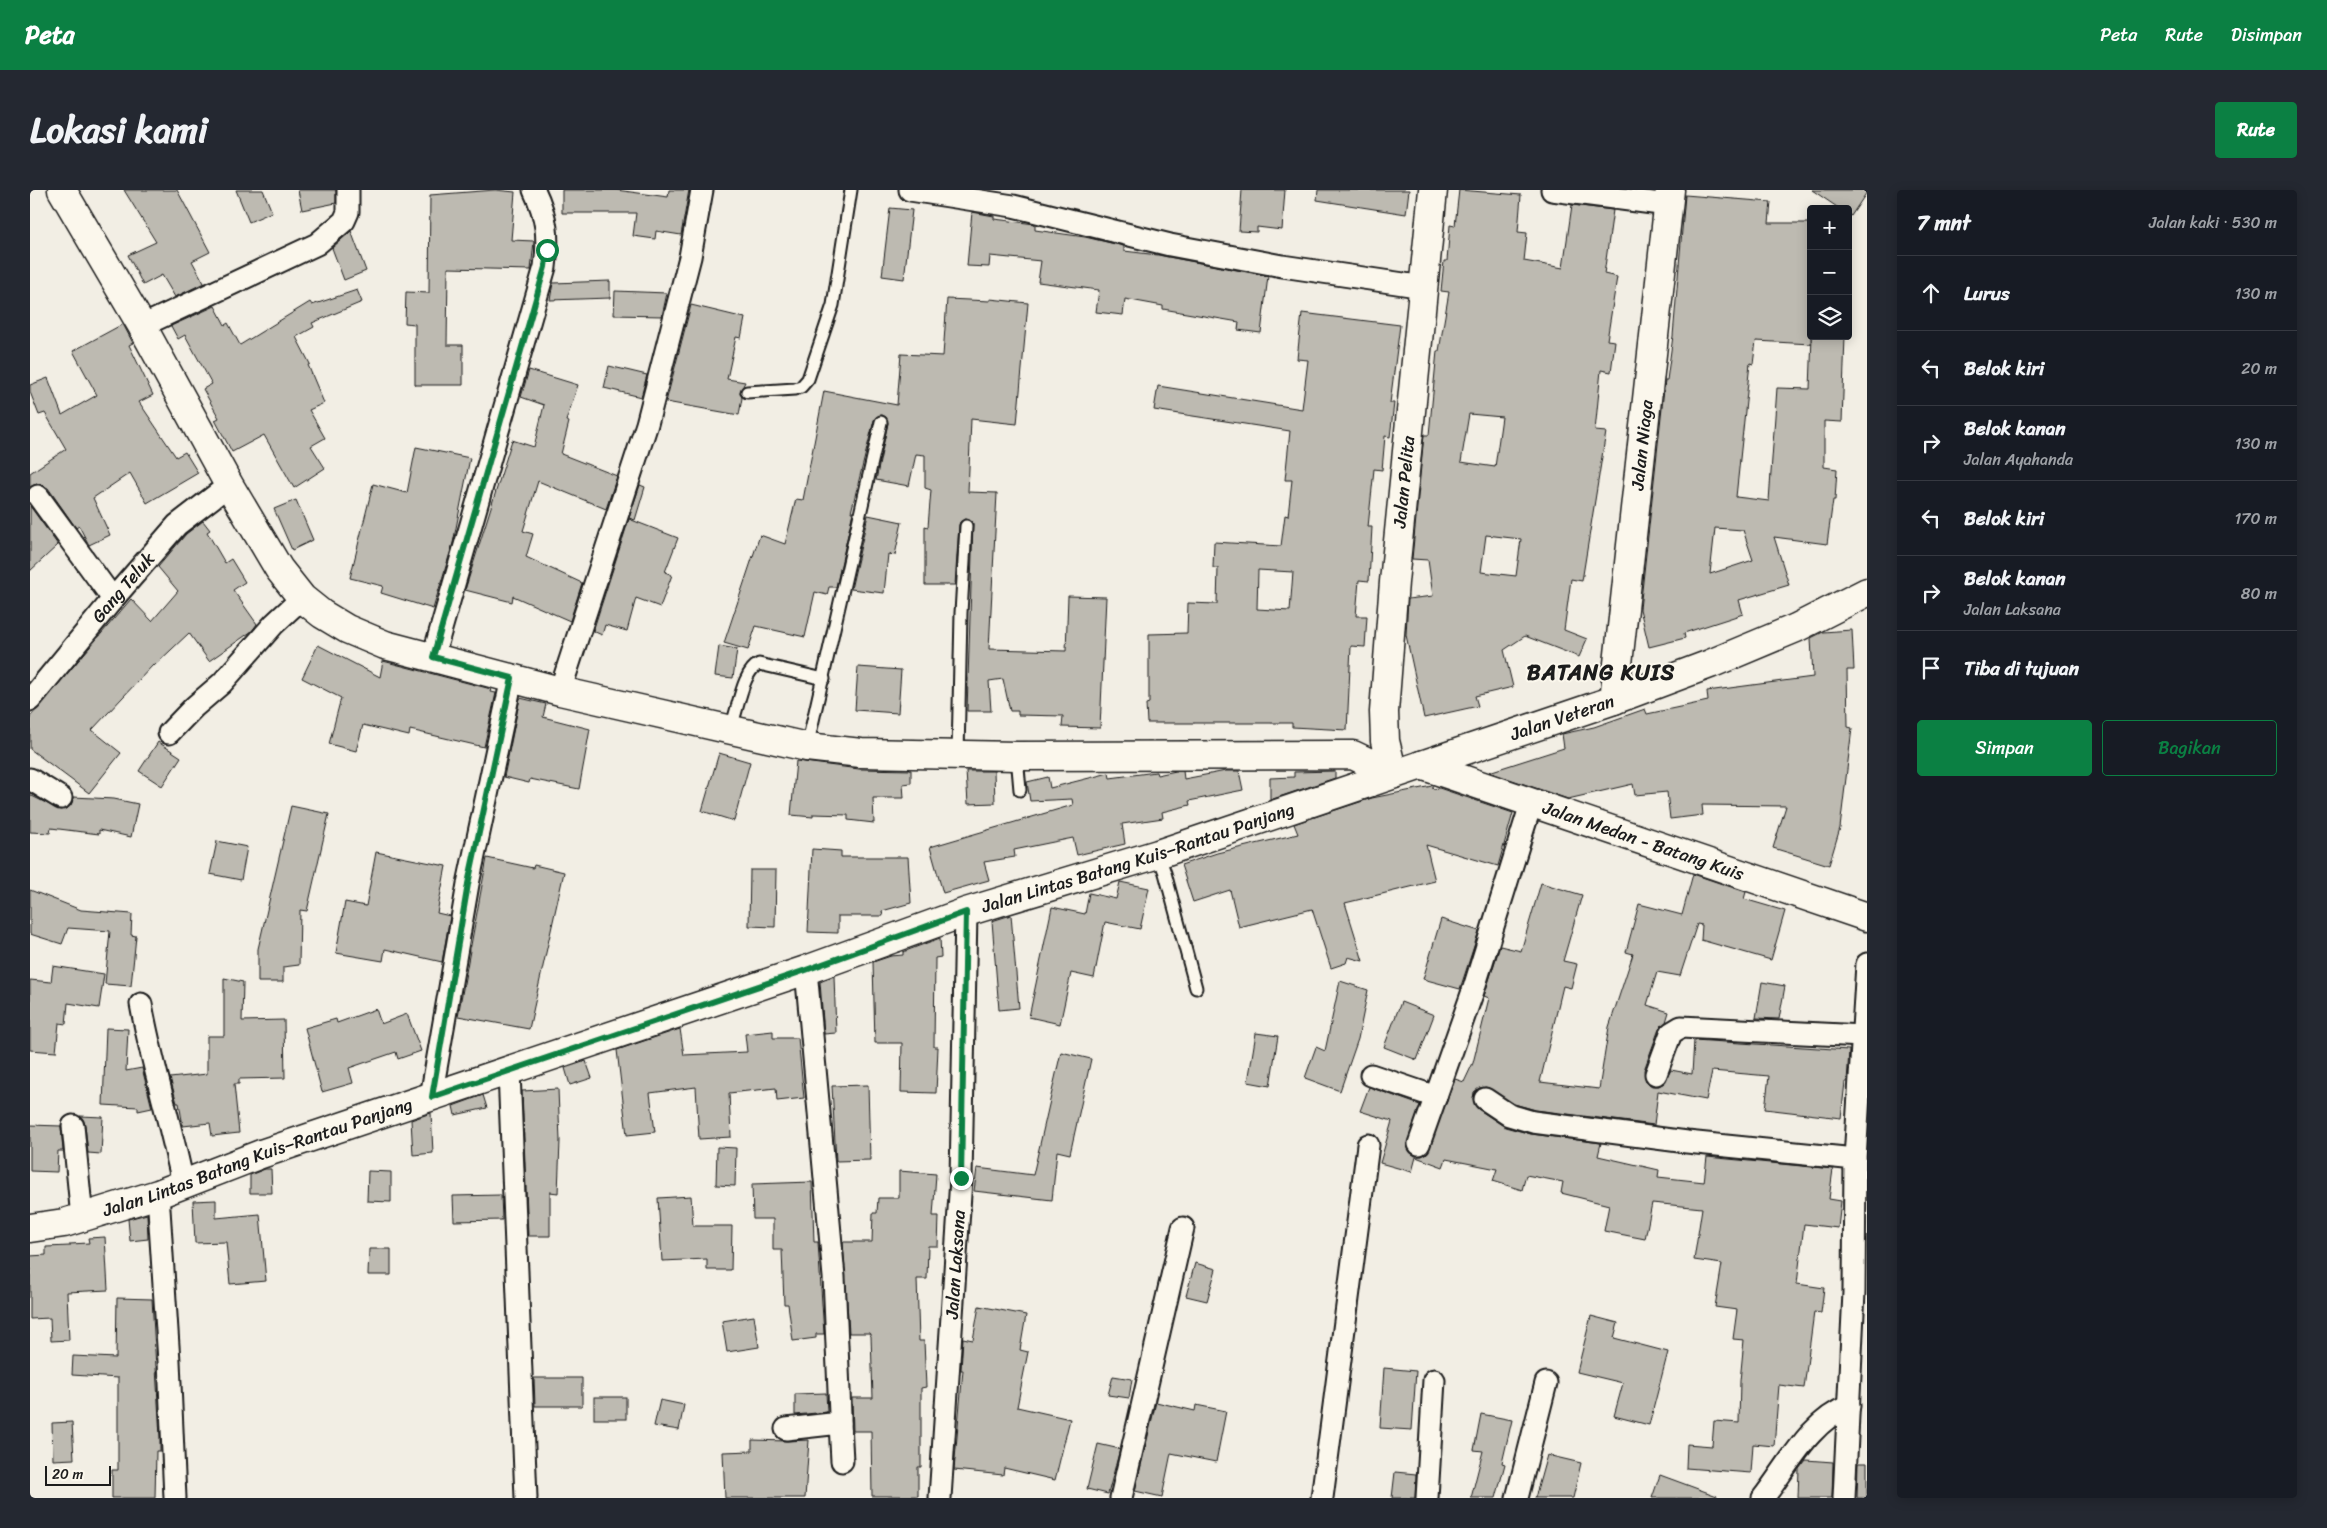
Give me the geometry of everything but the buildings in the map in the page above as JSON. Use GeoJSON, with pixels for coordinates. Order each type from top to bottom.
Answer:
{"type":"FeatureCollection","features":[{"type":"Feature","properties":{"kind":"main road"},"geometry":{"type":"LineString","coordinates":[[62,190],[142,326],[228,485],[278,569],[302,598],[322,614],[347,629],[385,645],[560,692],[807,747],[861,754],[1017,756],[1353,755],[1393,774]]}},
{"type":"Feature","properties":{"kind":"main road","name":"Jalan Pelita"},"geometry":{"type":"LineString","coordinates":[[1393,774],[1385,741],[1384,712],[1394,582],[1433,190]]}},
{"type":"Feature","properties":{"kind":"main road","name":"Jalan Niaga"},"geometry":{"type":"LineString","coordinates":[[1614,700],[1669,197]]}},
{"type":"Feature","properties":{"kind":"main road","name":"Jalan Veteran"},"geometry":{"type":"LineString","coordinates":[[1393,774],[1614,700],[1710,664],[1796,628],[1867,592]]}},
{"type":"Feature","properties":{"kind":"main road","name":"Jalan Medan - Batang Kuis"},"geometry":{"type":"LineString","coordinates":[[1421,765],[1867,917]]}},
{"type":"Feature","properties":{"kind":"main road","name":"Jalan Lintas Batang Kuis–Rantau Panjang"},"geometry":{"type":"LineString","coordinates":[[30,1228],[82,1218],[170,1189],[261,1154],[806,970],[966,912],[1158,854],[1393,774]]}},
{"type":"Feature","properties":{"kind":"street"},"geometry":{"type":"LineString","coordinates":[[142,326],[318,244],[344,222],[348,212],[348,190]]}},
{"type":"Feature","properties":{"kind":"street"},"geometry":{"type":"LineString","coordinates":[[433,657],[545,267],[547,250],[546,217],[534,190]]}},
{"type":"Feature","properties":{"kind":"street"},"geometry":{"type":"LineString","coordinates":[[560,692],[647,424],[690,257],[702,190]]}},
{"type":"Feature","properties":{"kind":"street"},"geometry":{"type":"LineString","coordinates":[[910,190],[1013,206],[1170,245],[1282,266],[1424,287]]}},
{"type":"Feature","properties":{"kind":"street"},"geometry":{"type":"LineString","coordinates":[[1552,190],[1669,197]]}},
{"type":"Feature","properties":{"kind":"street","name":"Gang Teluk"},"geometry":{"type":"LineString","coordinates":[[30,700],[177,525],[228,485]]}},
{"type":"Feature","properties":{"kind":"street"},"geometry":{"type":"LineString","coordinates":[[38,496],[113,599]]}},
{"type":"Feature","properties":{"kind":"street"},"geometry":{"type":"LineString","coordinates":[[169,733],[194,707],[222,683],[274,624],[302,598]]}},
{"type":"Feature","properties":{"kind":"street"},"geometry":{"type":"LineString","coordinates":[[432,1097],[468,884],[512,678]]}},
{"type":"Feature","properties":{"kind":"street"},"geometry":{"type":"LineString","coordinates":[[30,779],[60,798]]}},
{"type":"Feature","properties":{"kind":"street"},"geometry":{"type":"LineString","coordinates":[[1419,1144],[1478,973],[1531,804]]}},
{"type":"Feature","properties":{"kind":"street","name":"Jalan Laksana"},"geometry":{"type":"LineString","coordinates":[[940,1498],[961,1178],[966,912]]}},
{"type":"Feature","properties":{"kind":"street"},"geometry":{"type":"LineString","coordinates":[[1844,1498],[1849,1406],[1855,1159],[1867,964]]}},
{"type":"Feature","properties":{"kind":"street"},"geometry":{"type":"LineString","coordinates":[[806,970],[834,1277],[842,1461]]}},
{"type":"Feature","properties":{"kind":"street"},"geometry":{"type":"LineString","coordinates":[[141,1004],[146,1034],[172,1131],[170,1361],[174,1498]]}},
{"type":"Feature","properties":{"kind":"street"},"geometry":{"type":"LineString","coordinates":[[1656,1074],[1671,1033],[1681,1027],[1863,1036]]}},
{"type":"Feature","properties":{"kind":"street"},"geometry":{"type":"LineString","coordinates":[[509,1071],[526,1498]]}},
{"type":"Feature","properties":{"kind":"street"},"geometry":{"type":"LineString","coordinates":[[1371,1075],[1436,1097]]}},
{"type":"Feature","properties":{"kind":"street"},"geometry":{"type":"LineString","coordinates":[[1485,1099],[1509,1115],[1533,1122],[1687,1142],[1855,1159]]}},
{"type":"Feature","properties":{"kind":"street"},"geometry":{"type":"LineString","coordinates":[[73,1126],[82,1218]]}},
{"type":"Feature","properties":{"kind":"street"},"geometry":{"type":"LineString","coordinates":[[1322,1498],[1368,1145]]}},
{"type":"Feature","properties":{"kind":"street"},"geometry":{"type":"LineString","coordinates":[[1121,1498],[1183,1228]]}},
{"type":"Feature","properties":{"kind":"street"},"geometry":{"type":"LineString","coordinates":[[1427,1498],[1434,1380]]}},
{"type":"Feature","properties":{"kind":"street"},"geometry":{"type":"LineString","coordinates":[[1517,1498],[1546,1383]]}},
{"type":"Feature","properties":{"kind":"street"},"geometry":{"type":"LineString","coordinates":[[1763,1498],[1817,1427],[1836,1412],[1849,1406]]}},
{"type":"Feature","properties":{"kind":"street"},"geometry":{"type":"LineString","coordinates":[[786,1429],[840,1423]]}},
{"type":"Feature","properties":{"kind":"lane"},"geometry":{"type":"LineString","coordinates":[[747,392],[795,389],[801,387],[808,379],[833,305],[851,190]]}},
{"type":"Feature","properties":{"kind":"lane"},"geometry":{"type":"LineString","coordinates":[[807,747],[881,422]]}},
{"type":"Feature","properties":{"kind":"lane"},"geometry":{"type":"LineString","coordinates":[[958,755],[961,613],[966,526]]}},
{"type":"Feature","properties":{"kind":"lane"},"geometry":{"type":"LineString","coordinates":[[730,729],[737,714],[746,676],[752,667],[759,664],[824,679]]}},
{"type":"Feature","properties":{"kind":"lane"},"geometry":{"type":"LineString","coordinates":[[1017,756],[1020,790]]}},
{"type":"Feature","properties":{"kind":"lane"},"geometry":{"type":"LineString","coordinates":[[1158,854],[1165,873],[1196,988]]}},
{"type":"Feature","properties":{"kind":"district","name":"BATANG KUIS"},"geometry":{"type":"Point","coordinates":[1601,672]}},
{"type":"Feature","properties":{"kind":"route"},"geometry":{"type":"LineString","coordinates":[[547,250],[545,267],[529,315],[433,657],[512,678],[468,884],[432,1097],[806,970],[966,912],[961,1178]]}}]}
